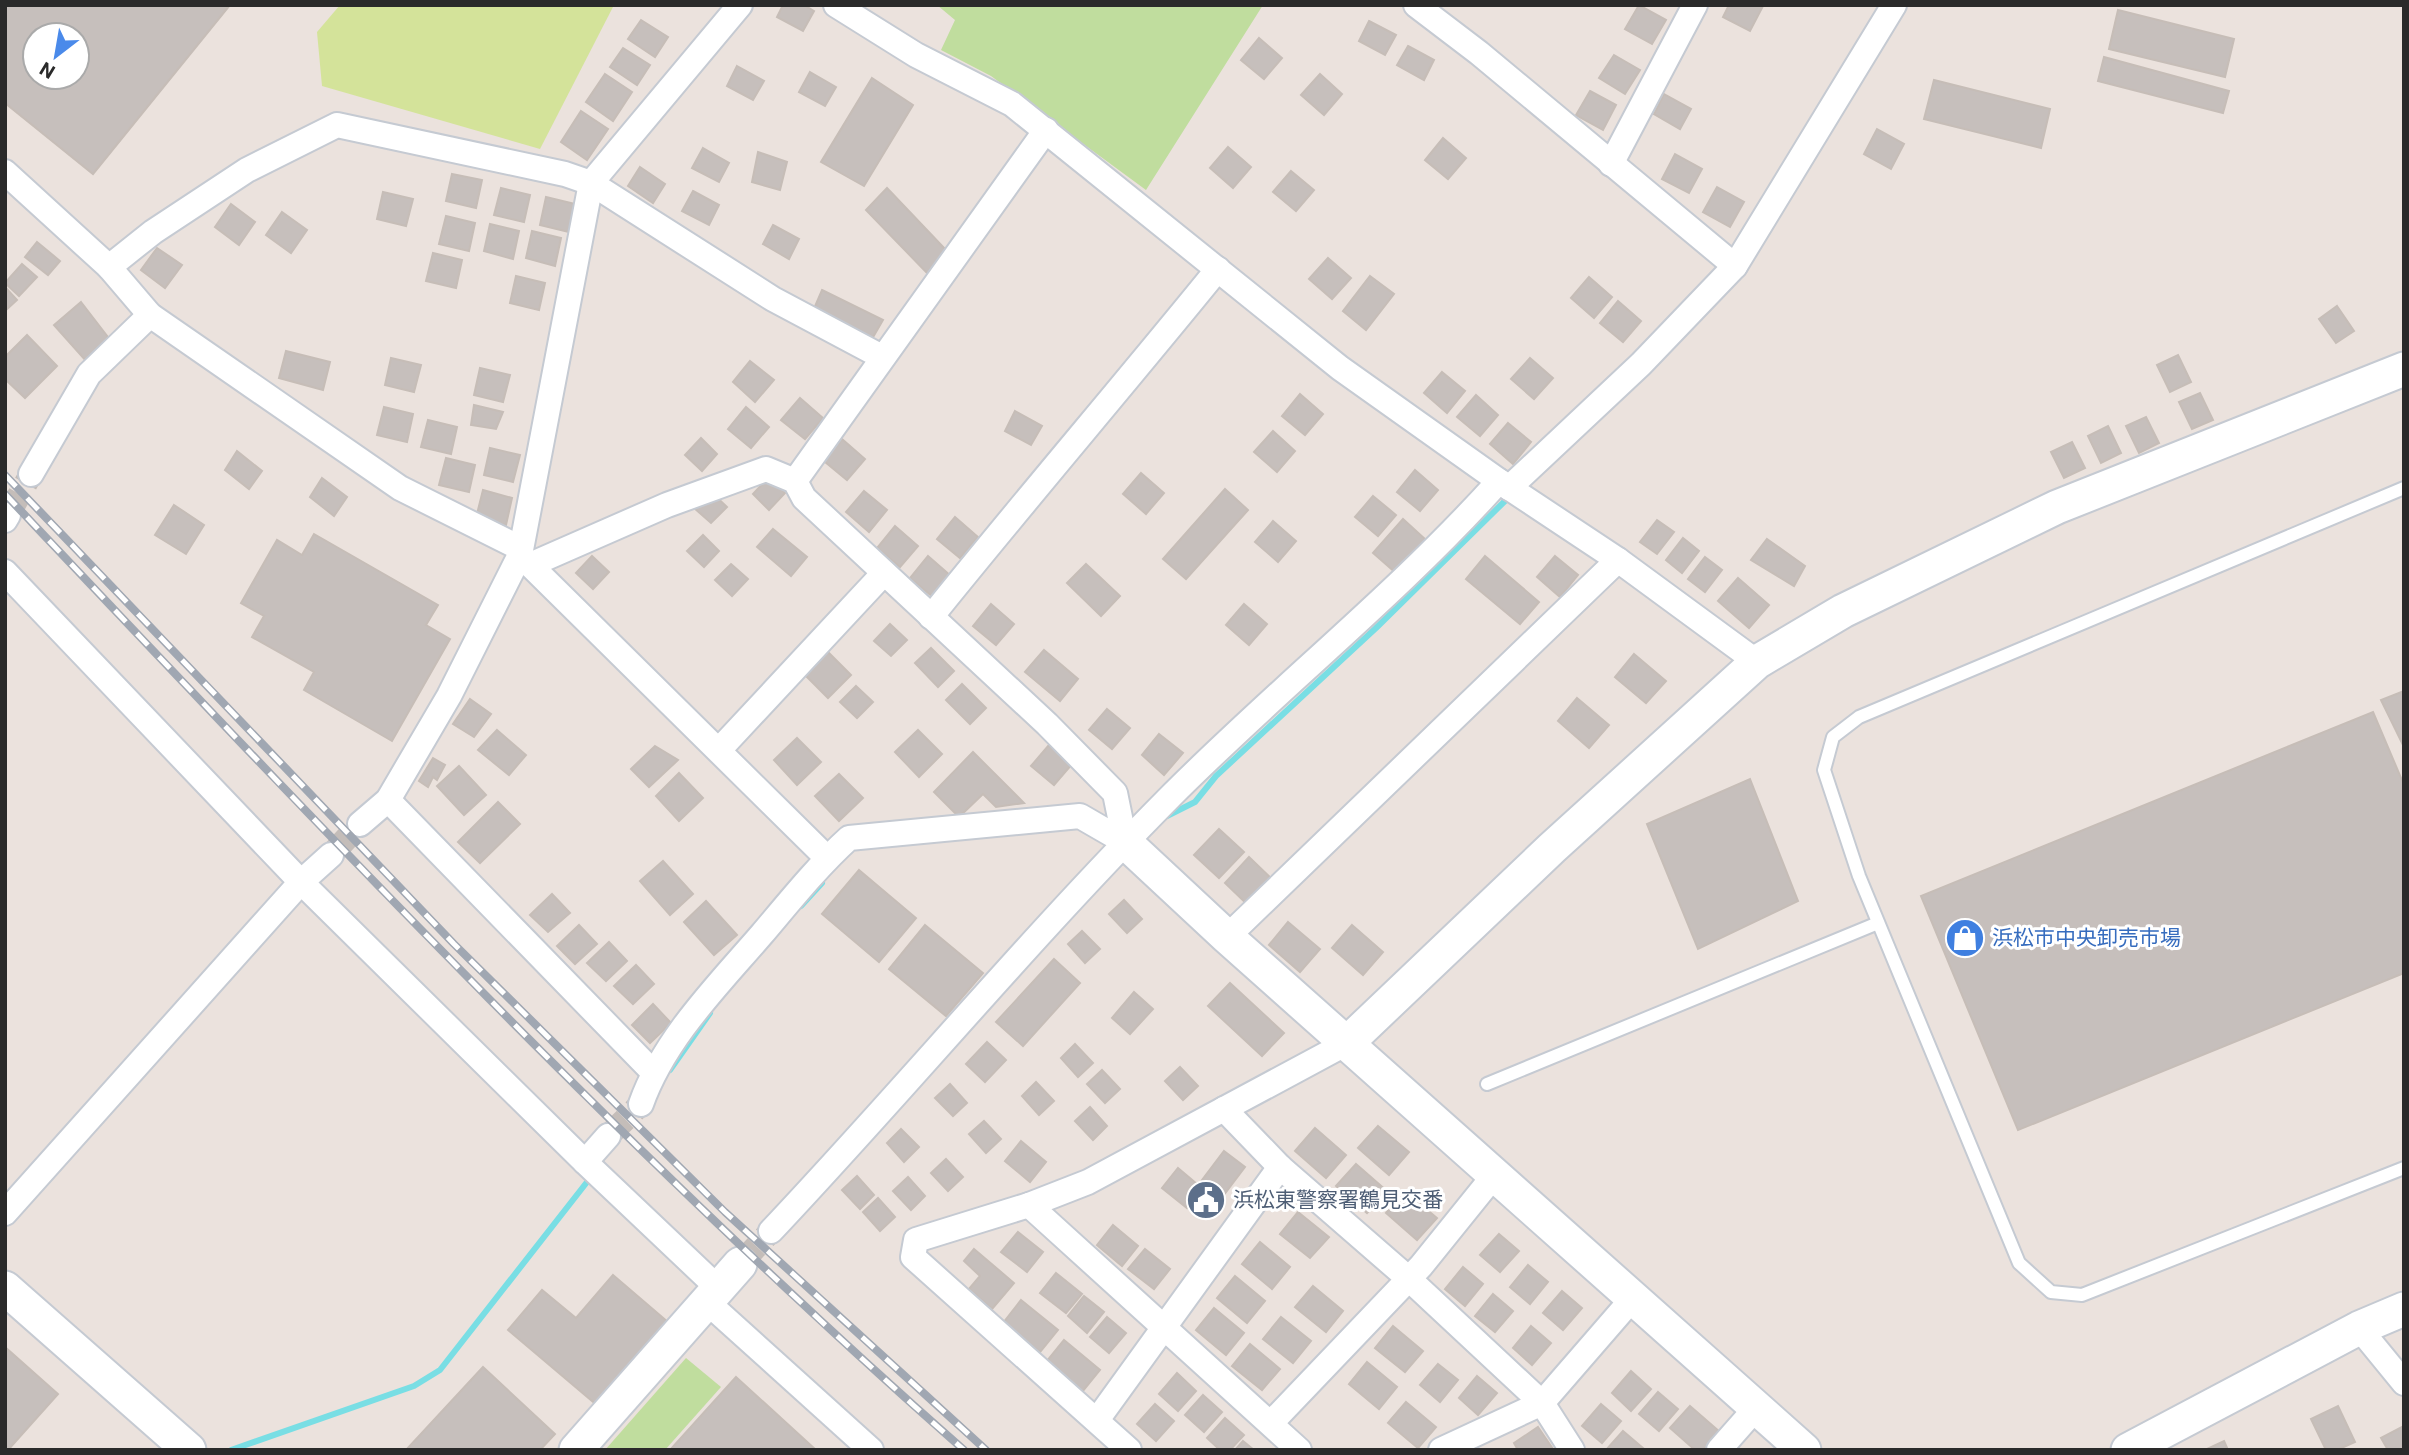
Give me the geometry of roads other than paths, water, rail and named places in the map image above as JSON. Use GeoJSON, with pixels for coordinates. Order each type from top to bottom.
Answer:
{"type":"FeatureCollection","features":[{"type":"Feature","properties":{"kind":"street"},"geometry":{"type":"LineString","coordinates":[[360,824],[388,800],[449,696],[523,556],[591,183],[740,5]]}},
{"type":"Feature","properties":{"kind":"street"},"geometry":{"type":"LineString","coordinates":[[836,5],[916,55],[1012,104],[1340,368],[1504,484],[1618,560],[1757,662]]}},
{"type":"Feature","properties":{"kind":"street"},"geometry":{"type":"LineString","coordinates":[[1416,5],[1479,53],[1735,267]]}},
{"type":"Feature","properties":{"kind":"street"},"geometry":{"type":"LineString","coordinates":[[1611,164],[1695,5]]}},
{"type":"Feature","properties":{"kind":"street"},"geometry":{"type":"LineString","coordinates":[[771,1231],[1125,842],[1208,760],[1347,634],[1504,484],[1641,364],[1735,267],[1894,5]]}},
{"type":"Feature","properties":{"kind":"street"},"geometry":{"type":"LineString","coordinates":[[109,267],[153,232],[247,170],[337,125],[565,174],[591,183],[773,299],[882,357]]}},
{"type":"Feature","properties":{"kind":"street"},"geometry":{"type":"LineString","coordinates":[[795,481],[1045,130]]}},
{"type":"Feature","properties":{"kind":"street"},"geometry":{"type":"LineString","coordinates":[[5,172],[109,267],[150,315],[400,488],[523,556],[827,858]]}},
{"type":"Feature","properties":{"kind":"street"},"geometry":{"type":"LineString","coordinates":[[932,617],[1039,482],[1085,432],[1218,270]]}},
{"type":"Feature","properties":{"kind":"street"},"geometry":{"type":"LineString","coordinates":[[31,474],[89,374],[150,315]]}},
{"type":"Feature","properties":{"kind":"street"},"geometry":{"type":"LineString","coordinates":[[1129,1450],[914,1257],[916,1240],[1029,1205],[1088,1182],[1348,1043],[1552,848],[1757,662],[1843,611],[2057,507],[2404,369]]}},
{"type":"Feature","properties":{"kind":"street"},"geometry":{"type":"LineString","coordinates":[[523,556],[766,469],[795,481],[804,498],[1047,724],[1115,793],[1125,842]]}},
{"type":"Feature","properties":{"kind":"street"},"geometry":{"type":"LineString","coordinates":[[1227,937],[1618,560]]}},
{"type":"Feature","properties":{"kind":"street"},"geometry":{"type":"LineString","coordinates":[[5,572],[301,882],[585,1162],[722,1285],[871,1450]]}},
{"type":"Feature","properties":{"kind":"street"},"geometry":{"type":"LineString","coordinates":[[719,750],[884,573]]}},
{"type":"Feature","properties":{"kind":"street"},"geometry":{"type":"LineString","coordinates":[[388,800],[653,1072]]}},
{"type":"Feature","properties":{"kind":"street"},"geometry":{"type":"LineString","coordinates":[[641,1104],[653,1072],[717,987],[827,858],[849,838],[1080,816],[1125,842],[1227,937],[1496,1173],[1804,1450]]}},
{"type":"Feature","properties":{"kind":"street"},"geometry":{"type":"LineString","coordinates":[[5,1213],[301,882],[331,855]]}},
{"type":"Feature","properties":{"kind":"street"},"geometry":{"type":"LineString","coordinates":[[1224,1110],[1280,1167],[1409,1279],[1542,1403],[1572,1450]]}},
{"type":"Feature","properties":{"kind":"street"},"geometry":{"type":"LineString","coordinates":[[585,1162],[608,1136]]}},
{"type":"Feature","properties":{"kind":"street"},"geometry":{"type":"LineString","coordinates":[[1097,1420],[1280,1167]]}},
{"type":"Feature","properties":{"kind":"street"},"geometry":{"type":"LineString","coordinates":[[1271,1423],[1409,1279],[1496,1173]]}},
{"type":"Feature","properties":{"kind":"street"},"geometry":{"type":"LineString","coordinates":[[1029,1205],[1298,1450]]}},
{"type":"Feature","properties":{"kind":"street"},"geometry":{"type":"LineString","coordinates":[[576,1450],[722,1285]]}},
{"type":"Feature","properties":{"kind":"street"},"geometry":{"type":"LineString","coordinates":[[5,1288],[189,1450]]}},
{"type":"Feature","properties":{"kind":"street"},"geometry":{"type":"LineString","coordinates":[[1441,1450],[1542,1403],[1633,1298]]}},
{"type":"Feature","properties":{"kind":"street"},"geometry":{"type":"LineString","coordinates":[[2128,1450],[2161,1442],[2359,1328],[2404,1309]]}},
{"type":"Feature","properties":{"kind":"street"},"geometry":{"type":"LineString","coordinates":[[2359,1328],[2404,1383]]}},
{"type":"Feature","properties":{"kind":"street"},"geometry":{"type":"LineString","coordinates":[[1719,1450],[1756,1408]]}},
{"type":"Feature","properties":{"kind":"lane"},"geometry":{"type":"LineString","coordinates":[[2404,488],[1859,717],[1833,737],[1824,770],[1878,923],[2019,1263],[2051,1292],[2082,1295],[2404,1168]]}},
{"type":"Feature","properties":{"kind":"lane"},"geometry":{"type":"LineString","coordinates":[[1487,1084],[1878,923]]}},
{"type":"Feature","properties":{"kind":"waterway"},"geometry":{"type":"LineString","coordinates":[[1167,816],[1195,802],[1216,776],[1376,628],[1507,499]]}},
{"type":"Feature","properties":{"kind":"waterway"},"geometry":{"type":"LineString","coordinates":[[801,906],[822,883]]}},
{"type":"Feature","properties":{"kind":"waterway"},"geometry":{"type":"LineString","coordinates":[[670,1070],[710,1013]]}},
{"type":"Feature","properties":{"kind":"waterway"},"geometry":{"type":"LineString","coordinates":[[231,1450],[414,1386],[440,1370],[587,1182]]}},
{"type":"Feature","properties":{"kind":"tunnel"},"geometry":{"type":"LineString","coordinates":[[8,515],[31,474]]}},
{"type":"Feature","properties":{"kind":"tunnel"},"geometry":{"type":"LineString","coordinates":[[331,855],[360,824]]}},
{"type":"Feature","properties":{"kind":"tunnel"},"geometry":{"type":"LineString","coordinates":[[608,1136],[641,1104]]}},
{"type":"Feature","properties":{"kind":"tunnel"},"geometry":{"type":"LineString","coordinates":[[740,1264],[771,1231]]}},
{"type":"Feature","properties":{"kind":"railway"},"geometry":{"type":"LineString","coordinates":[[5,475],[454,944],[725,1212],[986,1450]]}},
{"type":"Feature","properties":{"kind":"railway"},"geometry":{"type":"LineString","coordinates":[[5,494],[355,862],[593,1103],[838,1337],[964,1450]]}},
{"type":"Feature","properties":{"kind":"place","name":"浜松市中央卸売市場"},"geometry":{"type":"Point","coordinates":[1965,938]}},
{"type":"Feature","properties":{"kind":"place","name":"浜松東警察署鶴見交番"},"geometry":{"type":"Point","coordinates":[1206,1200]}}]}
